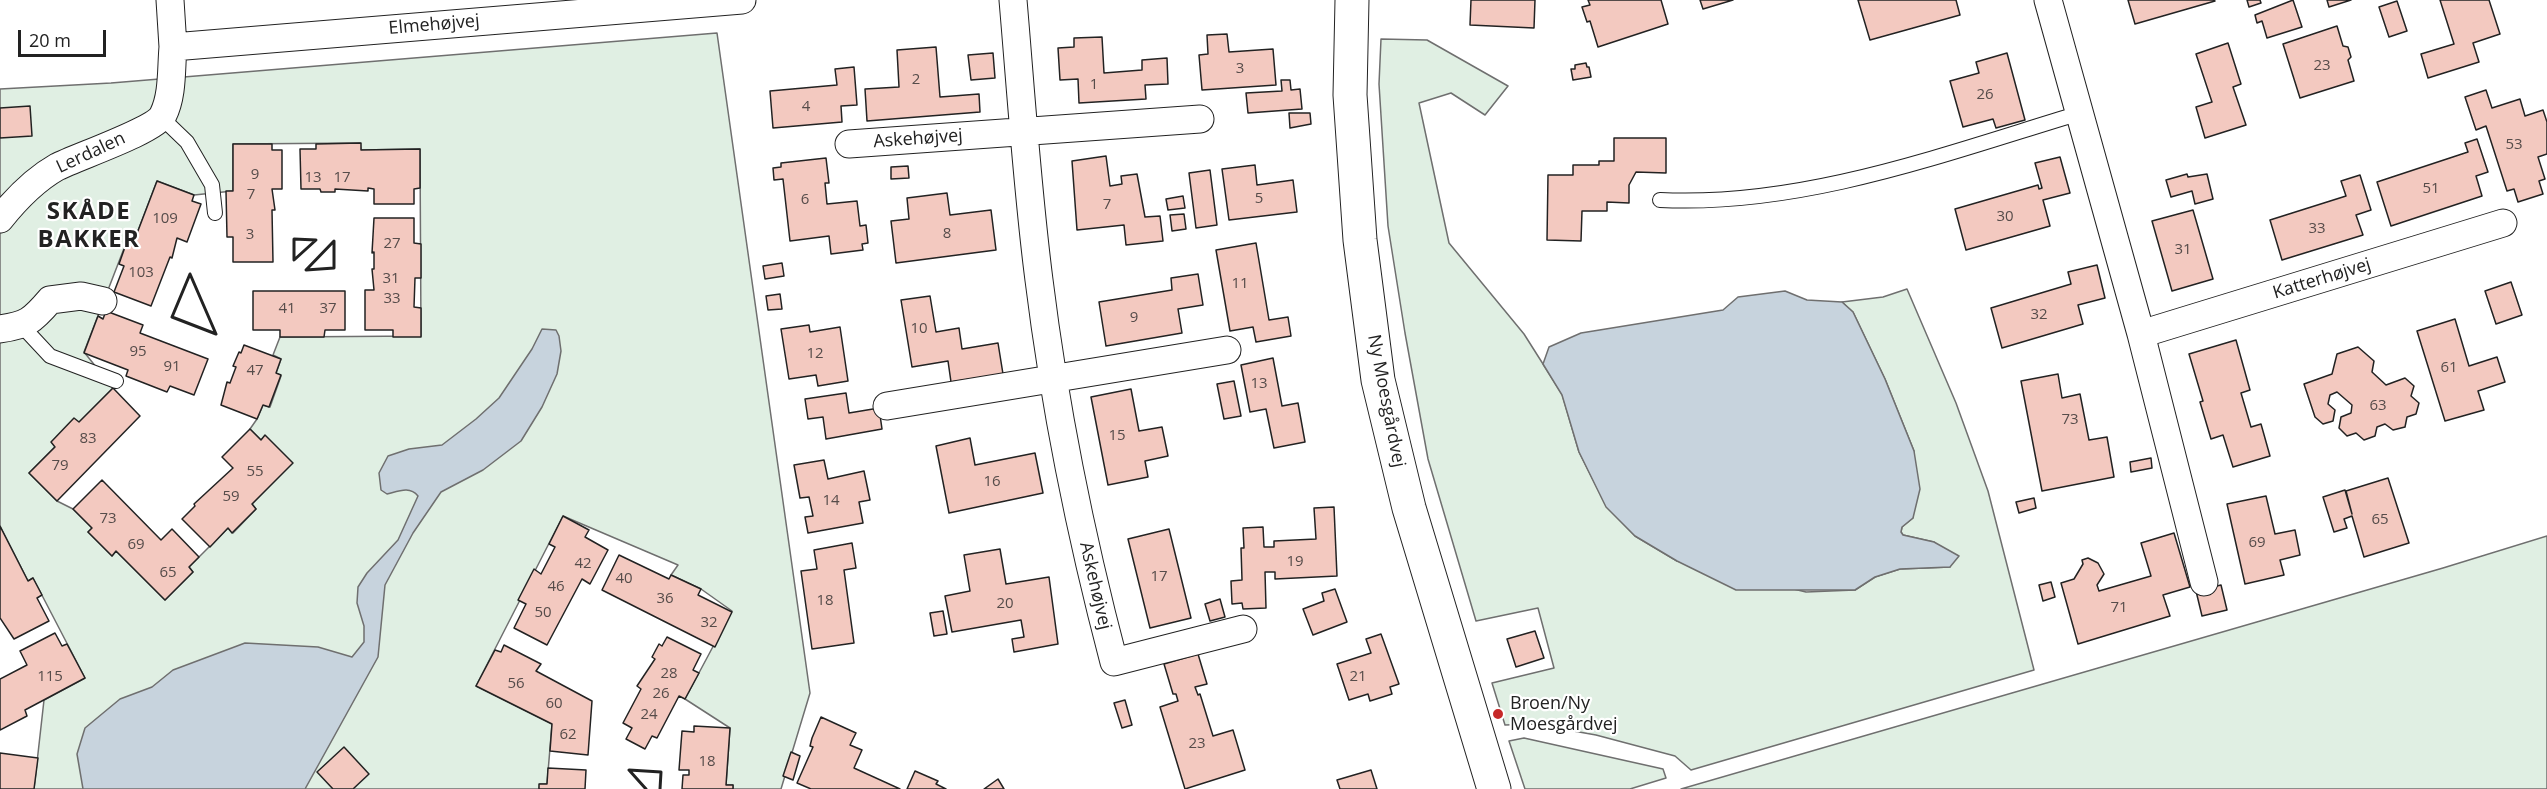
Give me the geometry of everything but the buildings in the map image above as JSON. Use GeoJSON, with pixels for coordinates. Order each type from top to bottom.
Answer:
{"type":"FeatureCollection","features":[{"type":"Feature","properties":{"kind":"street"},"geometry":{"type":"LineString","coordinates":[[162,118],[169,101],[173,47],[170,0]]}},
{"type":"Feature","properties":{"kind":"street","name":"Elmehøjvej"},"geometry":{"type":"LineString","coordinates":[[173,47],[742,0]]}},
{"type":"Feature","properties":{"kind":"street","name":"Askehøjvej"},"geometry":{"type":"LineString","coordinates":[[1014,0],[1038,278],[1053,379],[1090,572],[1114,662],[1243,629]]}},
{"type":"Feature","properties":{"kind":"street","name":"Ny Moesgårdvej"},"geometry":{"type":"LineString","coordinates":[[1352,0],[1351,117],[1360,240],[1378,380],[1408,508],[1494,789]]}},
{"type":"Feature","properties":{"kind":"street"},"geometry":{"type":"LineString","coordinates":[[2048,0],[2141,334],[2204,582]]}},
{"type":"Feature","properties":{"kind":"street","name":"Lerdalen"},"geometry":{"type":"LineString","coordinates":[[0,219],[21,193],[56,167],[113,144],[162,118]]}},
{"type":"Feature","properties":{"kind":"street","name":"Askehøjvej"},"geometry":{"type":"LineString","coordinates":[[849,144],[1200,119]]}},
{"type":"Feature","properties":{"kind":"street","name":"Katterhøjvej"},"geometry":{"type":"LineString","coordinates":[[2141,334],[2503,223]]}},
{"type":"Feature","properties":{"kind":"street"},"geometry":{"type":"LineString","coordinates":[[11,327],[34,319],[50,300],[81,296],[103,301]]}},
{"type":"Feature","properties":{"kind":"street"},"geometry":{"type":"LineString","coordinates":[[887,406],[1227,350]]}},
{"type":"Feature","properties":{"kind":"lane"},"geometry":{"type":"LineString","coordinates":[[1660,200],[1693,202],[1736,200],[1828,184],[1875,174],[2080,113]]}},
{"type":"Feature","properties":{"kind":"lane"},"geometry":{"type":"LineString","coordinates":[[162,118],[187,142],[212,185],[216,213]]}},
{"type":"Feature","properties":{"kind":"lane"},"geometry":{"type":"LineString","coordinates":[[11,327],[50,356],[116,381]]}},
{"type":"Feature","properties":{"kind":"green space"},"geometry":{"type":"Polygon","coordinates":[[[717,33],[810,693],[781,789],[733,789],[733,785],[726,785],[730,728],[685,699],[732,611],[701,589],[671,575],[678,565],[563,516],[476,686],[552,724],[547,784],[540,784],[539,789],[34,789],[44,700],[85,678],[33,578],[28,581],[0,526],[0,89],[111,83],[717,33]],[[360,143],[233,144],[233,191],[194,195],[157,181],[136,236],[130,233],[84,352],[113,388],[29,473],[57,501],[73,509],[92,528],[88,532],[112,556],[116,551],[165,600],[193,572],[189,567],[228,528],[233,533],[256,509],[252,504],[292,463],[265,436],[261,440],[250,429],[263,405],[270,407],[281,376],[276,373],[281,359],[273,355],[280,337],[421,336],[420,149],[361,150],[360,143]]]}},
{"type":"Feature","properties":{"kind":"green space"},"geometry":{"type":"Polygon","coordinates":[[[1381,39],[1427,40],[1508,86],[1485,115],[1451,93],[1419,103],[1449,243],[1524,334],[1562,394],[1579,452],[1607,507],[1635,536],[1677,561],[1806,592],[1855,590],[1875,577],[1900,569],[1950,567],[1934,542],[1903,535],[1901,532],[1902,527],[1913,518],[1914,451],[1885,379],[1853,312],[1842,302],[1883,297],[1907,289],[1956,403],[1988,491],[2034,670],[1691,770],[1675,756],[1596,735],[1534,724],[1505,725],[1492,683],[1554,668],[1538,608],[1476,621],[1428,459],[1388,226],[1379,84],[1381,39]]]}},
{"type":"Feature","properties":{"kind":"green space"},"geometry":{"type":"Polygon","coordinates":[[[2547,536],[2547,789],[1681,789],[2443,568],[2547,536]]]}},
{"type":"Feature","properties":{"kind":"green space"},"geometry":{"type":"Polygon","coordinates":[[[1524,738],[1663,769],[1666,778],[1630,789],[1525,789],[1509,741],[1524,738]]]}},
{"type":"Feature","properties":{"kind":"shaded area"},"geometry":{"type":"Polygon","coordinates":[[[1785,291],[1807,300],[1842,302],[1853,312],[1885,379],[1914,451],[1920,489],[1913,518],[1902,527],[1901,532],[1903,535],[1934,542],[1959,556],[1950,567],[1900,569],[1875,577],[1855,590],[1736,590],[1677,561],[1635,536],[1606,507],[1579,452],[1562,395],[1543,364],[1549,347],[1581,333],[1723,310],[1738,297],[1785,291]]]}},
{"type":"Feature","properties":{"kind":"shaded area"},"geometry":{"type":"Polygon","coordinates":[[[542,329],[556,330],[561,351],[557,374],[542,407],[521,441],[483,470],[441,492],[413,533],[385,585],[378,657],[305,789],[83,789],[77,754],[85,728],[120,699],[152,687],[173,670],[245,643],[318,647],[352,657],[364,642],[364,626],[357,603],[358,587],[367,573],[398,540],[418,496],[408,490],[387,494],[381,490],[379,473],[388,456],[409,449],[442,445],[476,419],[499,398],[532,349],[542,329]]]}},
{"type":"Feature","properties":{"kind":"wall"},"geometry":{"type":"LineString","coordinates":[[294,239],[316,240],[294,260],[294,239]]}},
{"type":"Feature","properties":{"kind":"wall"},"geometry":{"type":"LineString","coordinates":[[334,241],[334,268],[306,270],[334,241]]}},
{"type":"Feature","properties":{"kind":"wall"},"geometry":{"type":"LineString","coordinates":[[190,274],[216,334],[172,317],[190,274]]}},
{"type":"Feature","properties":{"kind":"wall"},"geometry":{"type":"LineString","coordinates":[[646,789],[629,770],[661,772],[660,789]]}},
{"type":"Feature","properties":{"kind":"place","name":"Broen/Ny Moesgårdvej"},"geometry":{"type":"Point","coordinates":[1498,714]}},
{"type":"Feature","properties":{"kind":"district","name":"SKÅDE BAKKER"},"geometry":{"type":"Point","coordinates":[89,226]}}]}
